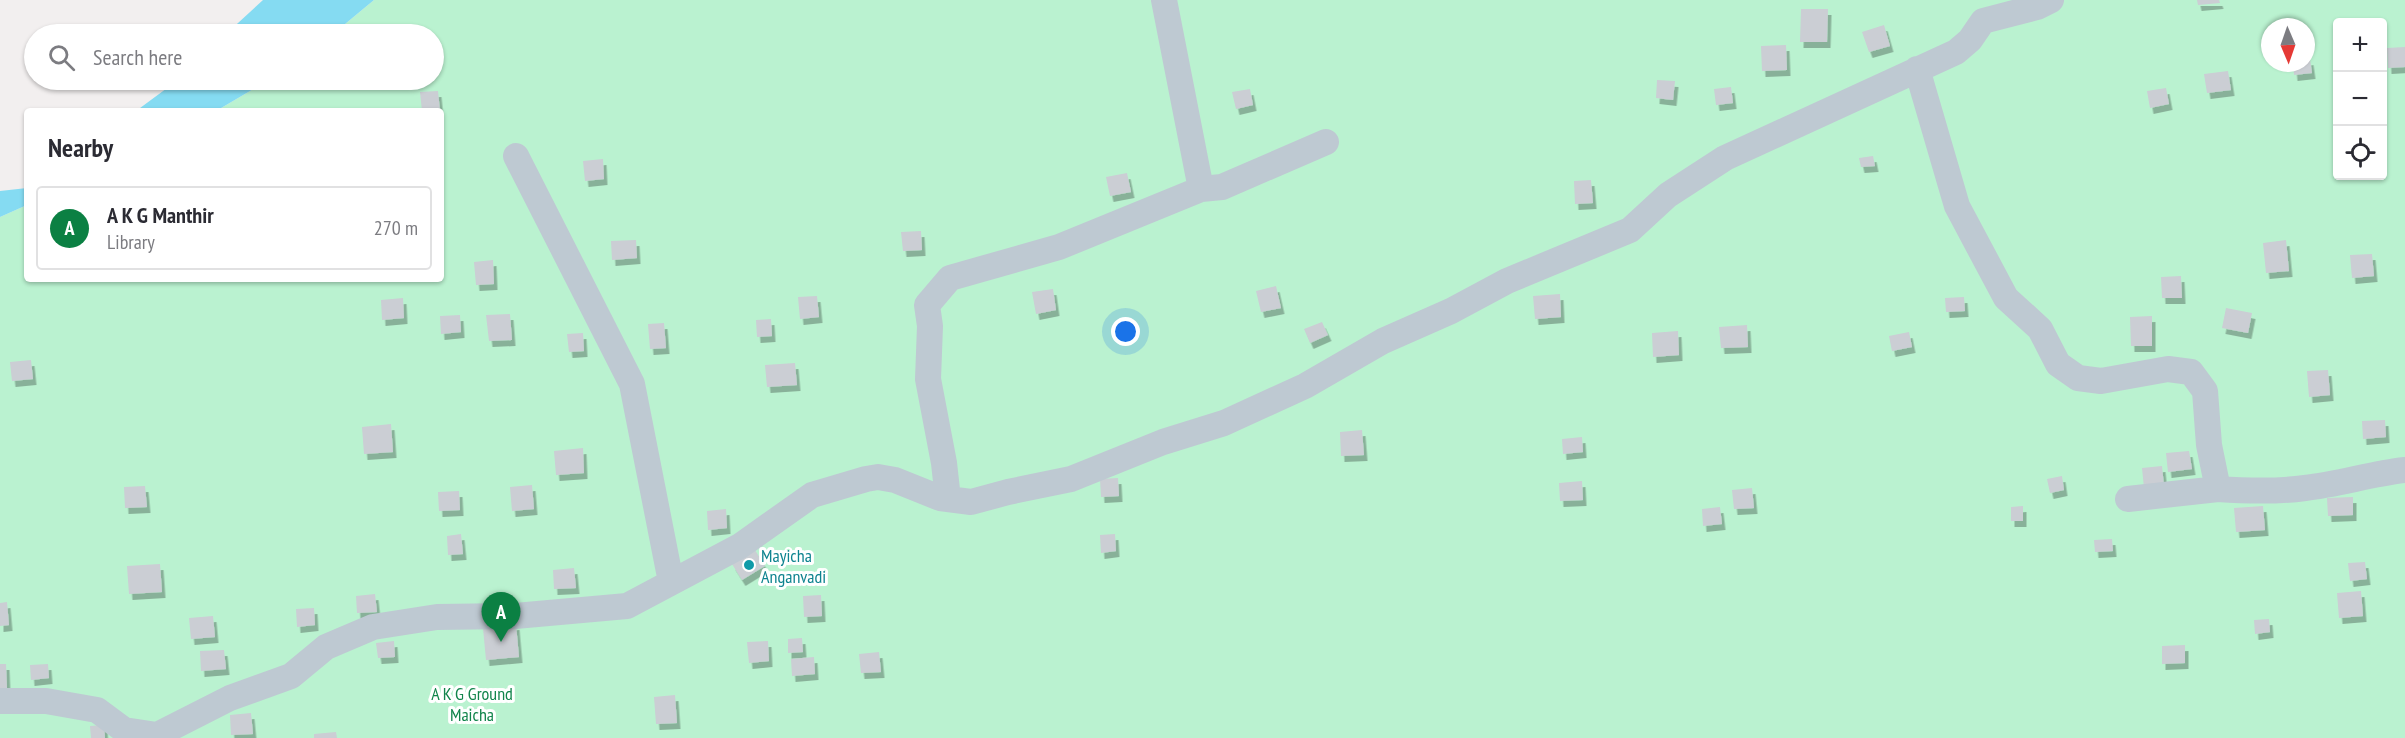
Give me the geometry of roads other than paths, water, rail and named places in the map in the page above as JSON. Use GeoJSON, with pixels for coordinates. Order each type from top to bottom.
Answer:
{"type":"FeatureCollection","features":[{"type":"Feature","properties":{"kind":"street"},"geometry":{"type":"LineString","coordinates":[[1164,0],[1201,189]]}},
{"type":"Feature","properties":{"kind":"street"},"geometry":{"type":"LineString","coordinates":[[0,702],[46,701],[97,710],[124,730],[157,735],[230,698],[291,676],[326,647],[373,627],[438,617],[515,616],[627,606],[740,546],[812,495],[866,479],[878,477],[895,480],[948,499],[971,502],[1071,479],[1163,442],[1234,418],[1305,386],[1383,341],[1450,311],[1507,281],[1630,230],[1668,195],[1725,159],[1965,46],[1979,10],[2037,7],[2051,0]]}},
{"type":"Feature","properties":{"kind":"street"},"geometry":{"type":"LineString","coordinates":[[1917,69],[1957,206],[2006,298],[2040,329],[2058,364],[2078,378],[2101,381],[2168,369],[2191,372],[2205,391],[2209,445],[2218,489]]}},
{"type":"Feature","properties":{"kind":"street"},"geometry":{"type":"LineString","coordinates":[[948,499],[944,463],[928,379],[930,326],[927,305],[950,278],[1059,247],[1201,189],[1222,187],[1326,142]]}},
{"type":"Feature","properties":{"kind":"street"},"geometry":{"type":"LineString","coordinates":[[516,156],[632,384],[671,582]]}},
{"type":"Feature","properties":{"kind":"street"},"geometry":{"type":"LineString","coordinates":[[2128,499],[2218,489],[2253,491],[2306,488],[2372,474],[2405,470]]}},
{"type":"Feature","properties":{"kind":"water"},"geometry":{"type":"Polygon","coordinates":[[[263,0],[374,0],[345,24],[237,24],[263,0]]]}},
{"type":"Feature","properties":{"kind":"water"},"geometry":{"type":"Polygon","coordinates":[[[164,90],[252,90],[221,108],[140,108],[164,90]]]}},
{"type":"Feature","properties":{"kind":"water"},"geometry":{"type":"Polygon","coordinates":[[[24,188],[24,206],[0,217],[0,191],[24,188]]]}},
{"type":"Feature","properties":{"kind":"place","name":"Mayicha Anganvadi"},"geometry":{"type":"Point","coordinates":[749,565]}},
{"type":"Feature","properties":{"kind":"place","name":"A K G Manthir"},"geometry":{"type":"Point","coordinates":[501,642]}},
{"type":"Feature","properties":{"kind":"park label","name":"A K G Ground Maicha"},"geometry":{"type":"Point","coordinates":[472,703]}}]}
